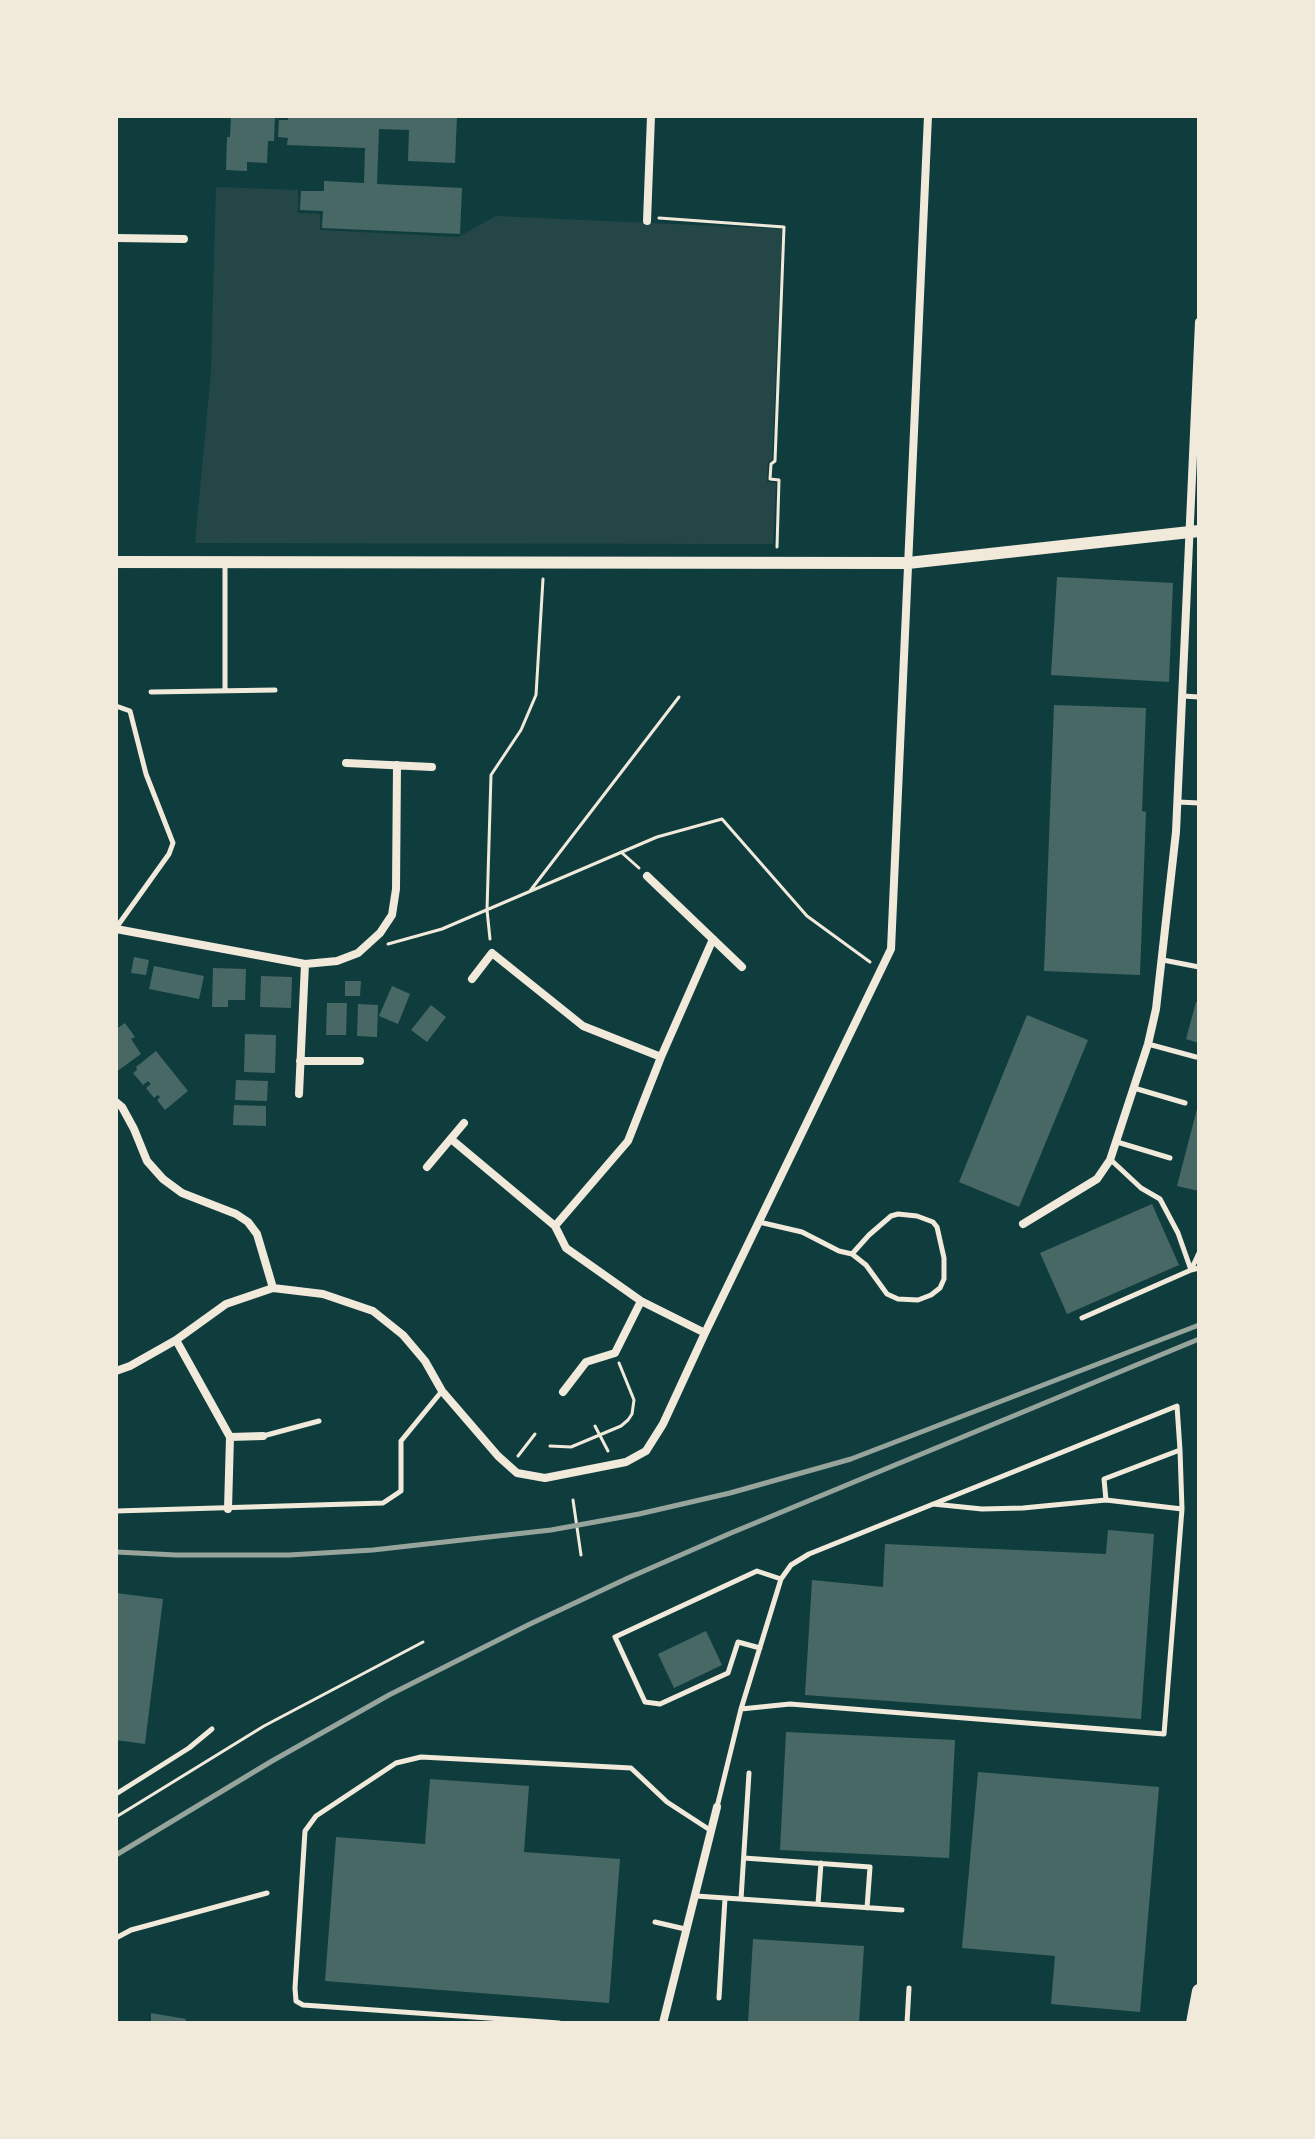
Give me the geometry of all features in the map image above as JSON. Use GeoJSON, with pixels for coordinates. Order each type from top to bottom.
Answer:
{"type":"FeatureCollection","features":[{"type":"Feature","properties":{"kind":"main road"},"geometry":{"type":"LineString","coordinates":[[1193,2023],[1199,1991]]}},
{"type":"Feature","properties":{"kind":"street"},"geometry":{"type":"LineString","coordinates":[[647,219],[651,116]]}},
{"type":"Feature","properties":{"kind":"street"},"geometry":{"type":"LineString","coordinates":[[116,1371],[176,1340],[226,1304],[273,1288],[323,1294],[373,1311],[403,1335],[425,1361],[442,1391],[498,1456],[517,1473],[545,1478],[626,1462],[646,1451],[663,1424],[891,949],[928,116]]}},
{"type":"Feature","properties":{"kind":"street"},"geometry":{"type":"LineString","coordinates":[[116,238],[184,239]]}},
{"type":"Feature","properties":{"kind":"street"},"geometry":{"type":"LineString","coordinates":[[1023,1224],[1097,1179],[1110,1160],[1148,1044],[1156,1009],[1176,832],[1194,531],[1199,322]]}},
{"type":"Feature","properties":{"kind":"street"},"geometry":{"type":"LineString","coordinates":[[116,562],[908,563],[1194,531]]}},
{"type":"Feature","properties":{"kind":"street"},"geometry":{"type":"LineString","coordinates":[[346,763],[432,767]]}},
{"type":"Feature","properties":{"kind":"street"},"geometry":{"type":"LineString","coordinates":[[116,928],[305,964],[337,961],[358,953],[380,933],[392,915],[396,889],[397,765]]}},
{"type":"Feature","properties":{"kind":"street"},"geometry":{"type":"LineString","coordinates":[[647,876],[742,967]]}},
{"type":"Feature","properties":{"kind":"street"},"geometry":{"type":"LineString","coordinates":[[555,1226],[628,1141],[713,939]]}},
{"type":"Feature","properties":{"kind":"street"},"geometry":{"type":"LineString","coordinates":[[472,979],[492,953],[583,1026],[661,1057]]}},
{"type":"Feature","properties":{"kind":"street"},"geometry":{"type":"LineString","coordinates":[[299,1094],[305,964]]}},
{"type":"Feature","properties":{"kind":"street"},"geometry":{"type":"LineString","coordinates":[[300,1061],[360,1061]]}},
{"type":"Feature","properties":{"kind":"street"},"geometry":{"type":"LineString","coordinates":[[118,1107],[134,1129],[147,1161],[163,1179],[182,1193],[236,1214],[248,1222],[257,1234],[273,1288]]}},
{"type":"Feature","properties":{"kind":"street"},"geometry":{"type":"LineString","coordinates":[[427,1167],[464,1123]]}},
{"type":"Feature","properties":{"kind":"street"},"geometry":{"type":"LineString","coordinates":[[451,1139],[555,1226],[566,1248],[641,1301],[705,1333]]}},
{"type":"Feature","properties":{"kind":"street"},"geometry":{"type":"LineString","coordinates":[[563,1392],[586,1362],[615,1353],[641,1301]]}},
{"type":"Feature","properties":{"kind":"street"},"geometry":{"type":"LineString","coordinates":[[176,1340],[230,1437],[228,1509]]}},
{"type":"Feature","properties":{"kind":"street"},"geometry":{"type":"LineString","coordinates":[[230,1437],[263,1436]]}},
{"type":"Feature","properties":{"kind":"street"},"geometry":{"type":"LineString","coordinates":[[663,2023],[717,1807]]}},
{"type":"Feature","properties":{"kind":"lane"},"geometry":{"type":"LineString","coordinates":[[225,563],[225,690]]}},
{"type":"Feature","properties":{"kind":"lane"},"geometry":{"type":"LineString","coordinates":[[151,692],[275,690]]}},
{"type":"Feature","properties":{"kind":"lane"},"geometry":{"type":"LineString","coordinates":[[1182,696],[1199,697]]}},
{"type":"Feature","properties":{"kind":"lane"},"geometry":{"type":"LineString","coordinates":[[116,706],[130,711],[146,774],[173,843],[169,854],[116,928]]}},
{"type":"Feature","properties":{"kind":"lane"},"geometry":{"type":"LineString","coordinates":[[1177,802],[1199,803]]}},
{"type":"Feature","properties":{"kind":"lane"},"geometry":{"type":"LineString","coordinates":[[1163,960],[1199,967]]}},
{"type":"Feature","properties":{"kind":"lane"},"geometry":{"type":"LineString","coordinates":[[1148,1044],[1196,1057]]}},
{"type":"Feature","properties":{"kind":"lane"},"geometry":{"type":"LineString","coordinates":[[1134,1088],[1185,1103]]}},
{"type":"Feature","properties":{"kind":"lane"},"geometry":{"type":"LineString","coordinates":[[1117,1142],[1170,1158]]}},
{"type":"Feature","properties":{"kind":"lane"},"geometry":{"type":"LineString","coordinates":[[1110,1160],[1141,1188],[1160,1199],[1178,1233],[1191,1270]]}},
{"type":"Feature","properties":{"kind":"lane"},"geometry":{"type":"LineString","coordinates":[[759,1222],[802,1232],[839,1251],[852,1254],[866,1265],[887,1294],[898,1299],[918,1300],[931,1295],[940,1288],[944,1279],[944,1258],[937,1227],[933,1222],[917,1216],[891,1216],[852,1254]]}},
{"type":"Feature","properties":{"kind":"lane"},"geometry":{"type":"LineString","coordinates":[[1191,1270],[1199,1253]]}},
{"type":"Feature","properties":{"kind":"lane"},"geometry":{"type":"LineString","coordinates":[[1082,1318],[1199,1268]]}},
{"type":"Feature","properties":{"kind":"lane"},"geometry":{"type":"LineString","coordinates":[[116,1511],[383,1503],[401,1491],[401,1441],[442,1391]]}},
{"type":"Feature","properties":{"kind":"lane"},"geometry":{"type":"LineString","coordinates":[[717,1807],[741,1709],[781,1579],[791,1565],[809,1554],[1177,1406],[1182,1509],[1164,1734],[790,1704],[741,1709]]}},
{"type":"Feature","properties":{"kind":"lane"},"geometry":{"type":"LineString","coordinates":[[263,1436],[319,1421]]}},
{"type":"Feature","properties":{"kind":"lane"},"geometry":{"type":"LineString","coordinates":[[1106,1500],[1104,1479],[1180,1450]]}},
{"type":"Feature","properties":{"kind":"lane"},"geometry":{"type":"LineString","coordinates":[[932,1504],[982,1509],[1106,1500],[1182,1509]]}},
{"type":"Feature","properties":{"kind":"lane"},"geometry":{"type":"LineString","coordinates":[[760,1648],[738,1642],[728,1673],[660,1704],[645,1702],[615,1637],[757,1571],[781,1579]]}},
{"type":"Feature","properties":{"kind":"lane"},"geometry":{"type":"LineString","coordinates":[[116,1794],[189,1748],[212,1729]]}},
{"type":"Feature","properties":{"kind":"lane"},"geometry":{"type":"LineString","coordinates":[[559,2023],[303,2005],[296,2001],[305,1831],[316,1816],[396,1763],[421,1757],[631,1768],[667,1802],[711,1830]]}},
{"type":"Feature","properties":{"kind":"lane"},"geometry":{"type":"LineString","coordinates":[[741,1899],[749,1773]]}},
{"type":"Feature","properties":{"kind":"lane"},"geometry":{"type":"LineString","coordinates":[[744,1858],[870,1867],[867,1908]]}},
{"type":"Feature","properties":{"kind":"lane"},"geometry":{"type":"LineString","coordinates":[[818,1904],[821,1863]]}},
{"type":"Feature","properties":{"kind":"lane"},"geometry":{"type":"LineString","coordinates":[[116,1938],[131,1930],[267,1893]]}},
{"type":"Feature","properties":{"kind":"lane"},"geometry":{"type":"LineString","coordinates":[[695,1896],[902,1910]]}},
{"type":"Feature","properties":{"kind":"lane"},"geometry":{"type":"LineString","coordinates":[[719,1998],[725,1898]]}},
{"type":"Feature","properties":{"kind":"lane"},"geometry":{"type":"LineString","coordinates":[[655,1922],[686,1930]]}},
{"type":"Feature","properties":{"kind":"lane"},"geometry":{"type":"LineString","coordinates":[[907,2023],[909,1988]]}},
{"type":"Feature","properties":{"kind":"path"},"geometry":{"type":"LineString","coordinates":[[647,219],[784,227],[775,461],[771,464],[770,479],[779,480],[777,563]]}},
{"type":"Feature","properties":{"kind":"path"},"geometry":{"type":"LineString","coordinates":[[492,953],[487,910],[491,775],[521,730],[536,695],[544,563]]}},
{"type":"Feature","properties":{"kind":"path"},"geometry":{"type":"LineString","coordinates":[[529,892],[679,697]]}},
{"type":"Feature","properties":{"kind":"path"},"geometry":{"type":"LineString","coordinates":[[386,945],[442,929],[657,837],[722,819],[807,916],[881,970]]}},
{"type":"Feature","properties":{"kind":"path"},"geometry":{"type":"LineString","coordinates":[[621,852],[647,876]]}},
{"type":"Feature","properties":{"kind":"path"},"geometry":{"type":"LineString","coordinates":[[550,1446],[571,1447],[621,1426],[632,1414],[634,1400],[615,1353]]}},
{"type":"Feature","properties":{"kind":"path"},"geometry":{"type":"LineString","coordinates":[[595,1426],[614,1465]]}},
{"type":"Feature","properties":{"kind":"path"},"geometry":{"type":"LineString","coordinates":[[509,1467],[535,1434]]}},
{"type":"Feature","properties":{"kind":"path"},"geometry":{"type":"LineString","coordinates":[[573,1500],[581,1555]]}},
{"type":"Feature","properties":{"kind":"path"},"geometry":{"type":"LineString","coordinates":[[116,1817],[264,1726],[423,1642]]}},
{"type":"Feature","properties":{"kind":"shaded area"},"geometry":{"type":"Polygon","coordinates":[[[216,187],[298,190],[298,213],[320,214],[320,230],[458,237],[496,216],[782,229],[772,460],[768,462],[767,482],[776,483],[773,544],[195,543],[211,372],[216,187]]]}},
{"type":"Feature","properties":{"kind":"building"},"geometry":{"type":"Polygon","coordinates":[[[231,116],[275,116],[274,141],[268,141],[267,163],[247,162],[247,171],[226,170],[231,116]]]}},
{"type":"Feature","properties":{"kind":"building"},"geometry":{"type":"Polygon","coordinates":[[[288,116],[457,116],[455,163],[408,161],[409,130],[379,129],[377,184],[462,188],[460,234],[322,228],[323,211],[300,210],[301,191],[324,191],[324,181],[364,183],[365,148],[287,145],[288,138],[278,137],[279,120],[288,120],[288,116]]]}},
{"type":"Feature","properties":{"kind":"building"},"geometry":{"type":"Polygon","coordinates":[[[1057,577],[1173,583],[1169,682],[1051,675],[1057,577]]]}},
{"type":"Feature","properties":{"kind":"building"},"geometry":{"type":"Polygon","coordinates":[[[1054,705],[1146,708],[1140,975],[1044,971],[1054,705]]]}},
{"type":"Feature","properties":{"kind":"building"},"geometry":{"type":"Polygon","coordinates":[[[134,957],[149,960],[146,975],[131,973],[134,957]]]}},
{"type":"Feature","properties":{"kind":"building"},"geometry":{"type":"Polygon","coordinates":[[[154,966],[204,976],[199,999],[149,989],[154,966]]]}},
{"type":"Feature","properties":{"kind":"building"},"geometry":{"type":"Polygon","coordinates":[[[213,968],[246,969],[245,1000],[228,1000],[228,1007],[212,1007],[213,968]]]}},
{"type":"Feature","properties":{"kind":"building"},"geometry":{"type":"Polygon","coordinates":[[[261,976],[292,977],[291,1008],[260,1007],[261,976]]]}},
{"type":"Feature","properties":{"kind":"building"},"geometry":{"type":"Polygon","coordinates":[[[345,981],[361,981],[360,996],[345,996],[345,981]]]}},
{"type":"Feature","properties":{"kind":"building"},"geometry":{"type":"Polygon","coordinates":[[[392,986],[410,994],[398,1024],[379,1016],[392,986]]]}},
{"type":"Feature","properties":{"kind":"building"},"geometry":{"type":"Polygon","coordinates":[[[1196,1002],[1199,1002],[1199,1043],[1186,1039],[1196,1002]]]}},
{"type":"Feature","properties":{"kind":"building"},"geometry":{"type":"Polygon","coordinates":[[[327,1003],[347,1003],[346,1035],[326,1035],[327,1003]]]}},
{"type":"Feature","properties":{"kind":"building"},"geometry":{"type":"Polygon","coordinates":[[[358,1004],[378,1005],[377,1037],[357,1036],[358,1004]]]}},
{"type":"Feature","properties":{"kind":"building"},"geometry":{"type":"Polygon","coordinates":[[[431,1005],[446,1017],[427,1042],[411,1030],[431,1005]]]}},
{"type":"Feature","properties":{"kind":"building"},"geometry":{"type":"Polygon","coordinates":[[[1027,1015],[1088,1040],[1019,1207],[959,1182],[1027,1015]]]}},
{"type":"Feature","properties":{"kind":"building"},"geometry":{"type":"Polygon","coordinates":[[[125,1023],[135,1037],[131,1039],[141,1054],[116,1072],[116,1029],[125,1023]]]}},
{"type":"Feature","properties":{"kind":"building"},"geometry":{"type":"Polygon","coordinates":[[[245,1034],[276,1035],[275,1073],[244,1072],[245,1034]]]}},
{"type":"Feature","properties":{"kind":"building"},"geometry":{"type":"Polygon","coordinates":[[[156,1051],[188,1091],[165,1110],[157,1100],[160,1097],[154,1098],[146,1088],[151,1084],[148,1081],[143,1085],[133,1073],[156,1051]]]}},
{"type":"Feature","properties":{"kind":"building"},"geometry":{"type":"Polygon","coordinates":[[[236,1080],[268,1081],[267,1101],[235,1100],[236,1080]]]}},
{"type":"Feature","properties":{"kind":"building"},"geometry":{"type":"Polygon","coordinates":[[[234,1105],[266,1106],[266,1126],[233,1125],[234,1105]]]}},
{"type":"Feature","properties":{"kind":"building"},"geometry":{"type":"Polygon","coordinates":[[[1199,1105],[1199,1191],[1177,1186],[1199,1105]]]}},
{"type":"Feature","properties":{"kind":"building"},"geometry":{"type":"Polygon","coordinates":[[[1152,1204],[1179,1265],[1067,1314],[1040,1253],[1152,1204]]]}},
{"type":"Feature","properties":{"kind":"building"},"geometry":{"type":"Polygon","coordinates":[[[1108,1530],[1154,1534],[1141,1719],[805,1695],[812,1580],[883,1587],[885,1544],[1106,1554],[1108,1530]]]}},
{"type":"Feature","properties":{"kind":"building"},"geometry":{"type":"Polygon","coordinates":[[[116,1593],[163,1599],[145,1744],[116,1740],[116,1593]]]}},
{"type":"Feature","properties":{"kind":"building"},"geometry":{"type":"Polygon","coordinates":[[[706,1631],[722,1665],[674,1688],[658,1654],[706,1631]]]}},
{"type":"Feature","properties":{"kind":"building"},"geometry":{"type":"Polygon","coordinates":[[[786,1732],[955,1740],[949,1858],[780,1850],[786,1732]]]}},
{"type":"Feature","properties":{"kind":"building"},"geometry":{"type":"Polygon","coordinates":[[[978,1772],[1159,1787],[1140,2012],[1051,2004],[1055,1956],[962,1948],[978,1772]]]}},
{"type":"Feature","properties":{"kind":"building"},"geometry":{"type":"Polygon","coordinates":[[[430,1779],[529,1786],[524,1852],[620,1859],[609,2003],[325,1981],[336,1837],[425,1844],[430,1779]]]}},
{"type":"Feature","properties":{"kind":"building"},"geometry":{"type":"Polygon","coordinates":[[[753,1939],[864,1946],[859,2023],[748,2023],[753,1939]]]}},
{"type":"Feature","properties":{"kind":"building"},"geometry":{"type":"Polygon","coordinates":[[[151,2013],[186,2019],[185,2023],[151,2023],[151,2013]]]}},
{"type":"Feature","properties":{"kind":"railway"},"geometry":{"type":"LineString","coordinates":[[116,1552],[289,1555],[373,1550],[551,1530],[639,1514],[730,1493],[851,1459],[1199,1325]]}},
{"type":"Feature","properties":{"kind":"railway"},"geometry":{"type":"LineString","coordinates":[[116,1855],[389,1695],[530,1624],[731,1533],[1199,1339]]}}]}
